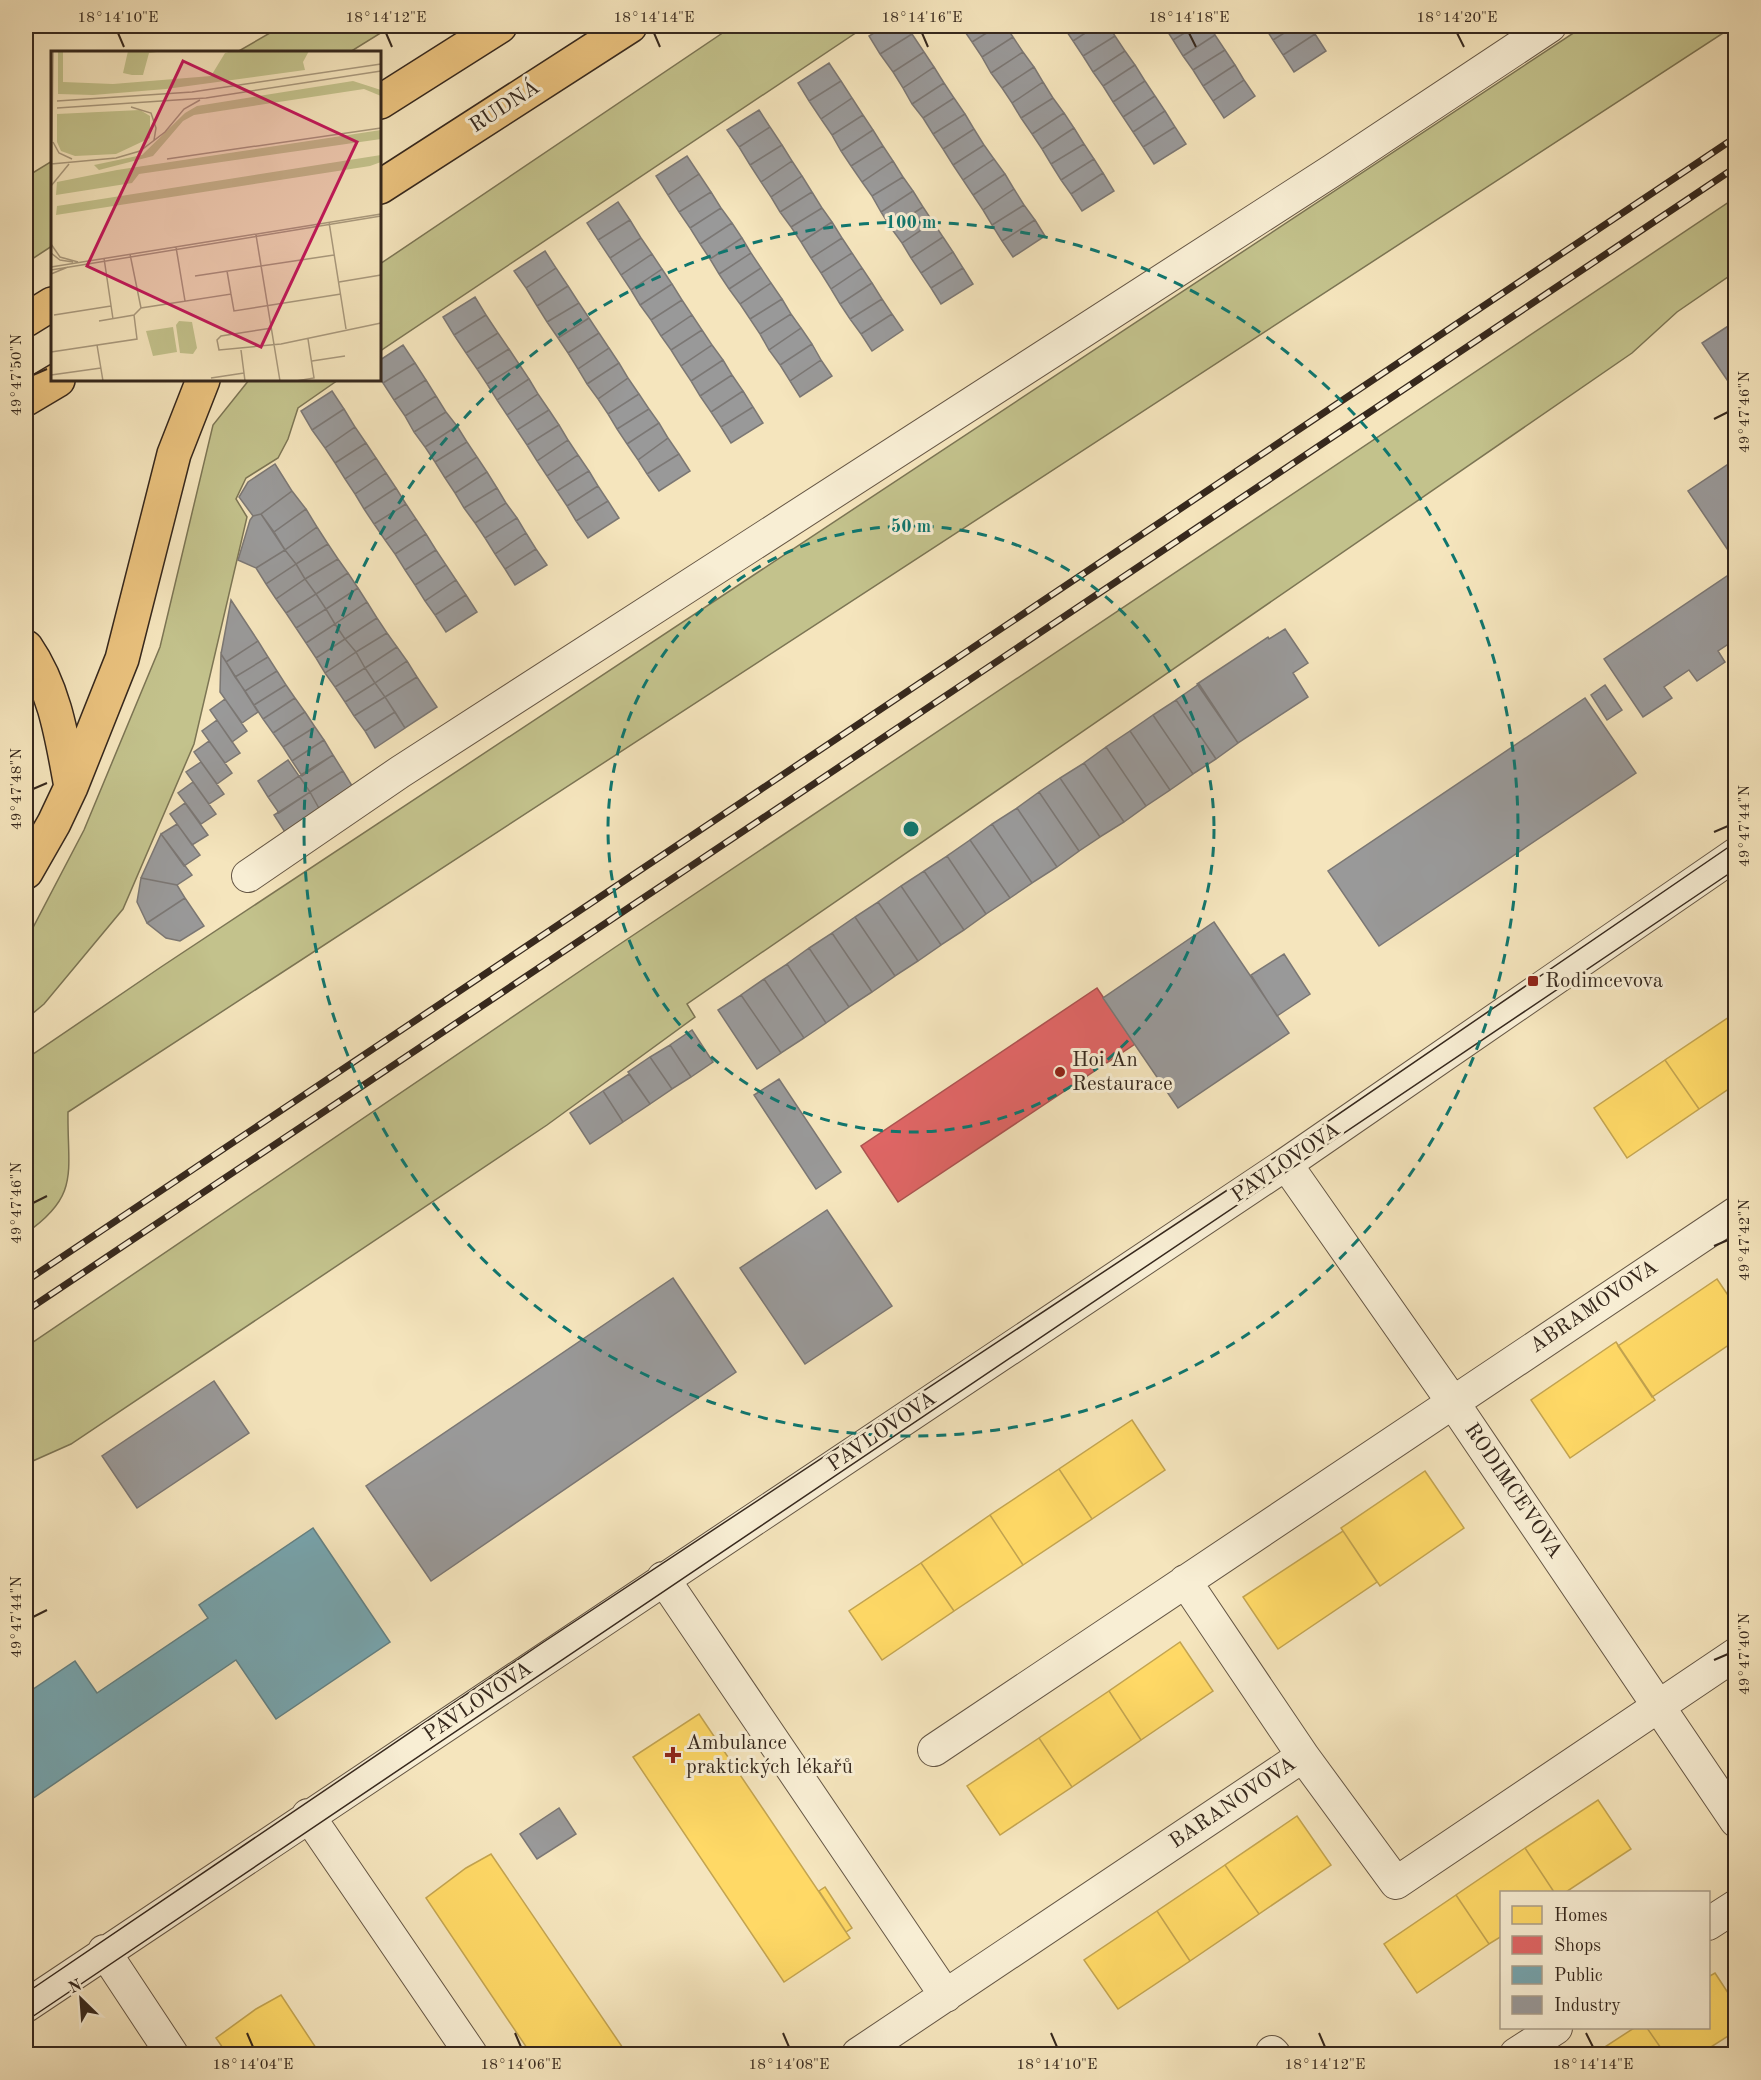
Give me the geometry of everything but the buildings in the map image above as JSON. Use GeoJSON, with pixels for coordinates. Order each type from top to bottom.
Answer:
{"type":"FeatureCollection","features":[{"type":"Feature","properties":{"kind":"highway"},"geometry":{"type":"LineString","coordinates":[[381,101],[500,26]]}},
{"type":"Feature","properties":{"kind":"highway","name":"RUDNÁ"},"geometry":{"type":"LineString","coordinates":[[381,187],[630,26]]}},
{"type":"Feature","properties":{"kind":"highway"},"geometry":{"type":"LineString","coordinates":[[26,320],[51,305]]}},
{"type":"Feature","properties":{"kind":"highway"},"geometry":{"type":"LineString","coordinates":[[26,399],[56,381]]}},
{"type":"Feature","properties":{"kind":"highway"},"geometry":{"type":"LineString","coordinates":[[26,872],[49,833],[71,787],[122,659],[174,454],[203,381]]}},
{"type":"Feature","properties":{"kind":"highway"},"geometry":{"type":"LineString","coordinates":[[26,647],[37,664],[60,721],[71,787]]}},
{"type":"Feature","properties":{"kind":"street"},"geometry":{"type":"LineString","coordinates":[[248,876],[410,766],[1333,170],[1550,26]]}},
{"type":"Feature","properties":{"kind":"street","name":"PAVLOVOVA"},"geometry":{"type":"LineString","coordinates":[[26,2006],[104,1951],[1286,1164],[1736,854]]}},
{"type":"Feature","properties":{"kind":"street","name":"RODIMCEVOVA"},"geometry":{"type":"LineString","coordinates":[[1286,1164],[1452,1401],[1736,1821]]}},
{"type":"Feature","properties":{"kind":"street","name":"ABRAMOVOVA"},"geometry":{"type":"LineString","coordinates":[[1452,1401],[1736,1213]]}},
{"type":"Feature","properties":{"kind":"street"},"geometry":{"type":"LineString","coordinates":[[934,1750],[1452,1401]]}},
{"type":"Feature","properties":{"kind":"street"},"geometry":{"type":"LineString","coordinates":[[663,1578],[946,1996]]}},
{"type":"Feature","properties":{"kind":"street"},"geometry":{"type":"LineString","coordinates":[[1185,1581],[1303,1756]]}},
{"type":"Feature","properties":{"kind":"street"},"geometry":{"type":"LineString","coordinates":[[1658,1705],[1736,1654]]}},
{"type":"Feature","properties":{"kind":"street","name":"BARANOVOVA"},"geometry":{"type":"LineString","coordinates":[[858,2055],[1303,1756],[1396,1883],[1658,1705]]}},
{"type":"Feature","properties":{"kind":"street"},"geometry":{"type":"LineString","coordinates":[[308,1815],[471,2055]]}},
{"type":"Feature","properties":{"kind":"street"},"geometry":{"type":"LineString","coordinates":[[1710,1923],[1736,1906]]}},
{"type":"Feature","properties":{"kind":"street"},"geometry":{"type":"LineString","coordinates":[[104,1951],[172,2055]]}},
{"type":"Feature","properties":{"kind":"street"},"geometry":{"type":"LineString","coordinates":[[1516,2055],[1555,2029]]}},
{"type":"Feature","properties":{"kind":"shaded area"},"geometry":{"type":"Polygon","coordinates":[[[282,26],[392,26],[352,51],[239,51],[282,26]]]}},
{"type":"Feature","properties":{"kind":"shaded area"},"geometry":{"type":"Polygon","coordinates":[[[733,26],[866,26],[381,350],[381,263],[733,26]]]}},
{"type":"Feature","properties":{"kind":"shaded area"},"geometry":{"type":"Polygon","coordinates":[[[1584,26],[1734,26],[68,1112],[69,1166],[63,1194],[44,1219],[26,1233],[26,1059],[161,967],[1584,26]]]}},
{"type":"Feature","properties":{"kind":"shaded area"},"geometry":{"type":"Polygon","coordinates":[[[51,162],[51,247],[26,263],[26,177],[51,162]]]}},
{"type":"Feature","properties":{"kind":"shaded area"},"geometry":{"type":"Polygon","coordinates":[[[1735,198],[1735,272],[1677,312],[1632,353],[687,1004],[695,1017],[547,1125],[71,1444],[26,1464],[26,1347],[614,948],[1735,198]]]}},
{"type":"Feature","properties":{"kind":"shaded area"},"geometry":{"type":"Polygon","coordinates":[[[248,381],[337,381],[298,408],[288,439],[278,458],[246,478],[236,499],[247,517],[194,744],[123,909],[44,1004],[26,1019],[26,941],[84,830],[160,647],[213,425],[248,381]]]}},
{"type":"Feature","properties":{"kind":"tram line"},"geometry":{"type":"LineString","coordinates":[[26,1993],[542,1643],[1232,1187],[1736,842]]}},
{"type":"Feature","properties":{"kind":"tram line"},"geometry":{"type":"LineString","coordinates":[[26,2021],[1736,869]]}},
{"type":"Feature","properties":{"kind":"railway"},"geometry":{"type":"LineString","coordinates":[[26,1281],[1736,137]]}},
{"type":"Feature","properties":{"kind":"railway"},"geometry":{"type":"LineString","coordinates":[[26,1311],[1736,167]]}},
{"type":"Feature","properties":{"kind":"place","name":"Rodimcevova"},"geometry":{"type":"Point","coordinates":[1533,981]}},
{"type":"Feature","properties":{"kind":"place","name":"Hoi An Restaurace"},"geometry":{"type":"Point","coordinates":[1060,1072]}},
{"type":"Feature","properties":{"kind":"place","name":"Ambulance praktických lékařů"},"geometry":{"type":"Point","coordinates":[673,1755]}}]}
